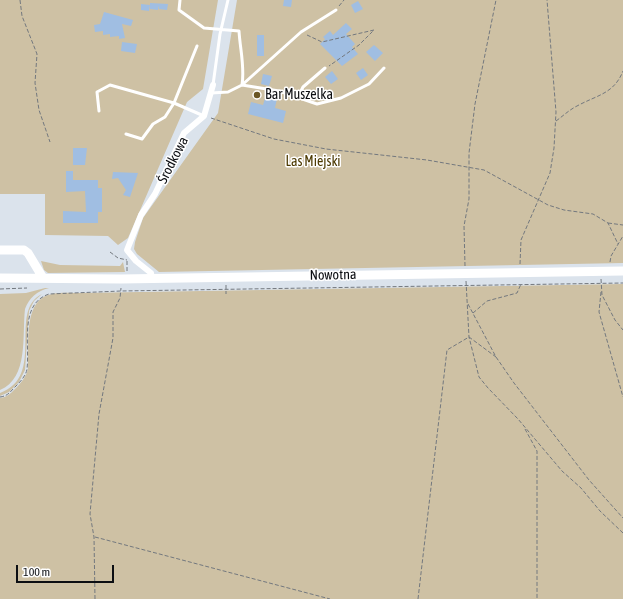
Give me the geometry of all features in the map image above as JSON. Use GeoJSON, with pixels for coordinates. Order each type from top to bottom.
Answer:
{"type":"FeatureCollection","features":[{"type":"Feature","properties":{"kind":"street"},"geometry":{"type":"LineString","coordinates":[[204,116],[213,85]]}},
{"type":"Feature","properties":{"kind":"street","name":"Środkowa"},"geometry":{"type":"LineString","coordinates":[[127,250],[141,215],[155,194],[184,134],[204,116]]}},
{"type":"Feature","properties":{"kind":"street"},"geometry":{"type":"LineString","coordinates":[[0,250],[24,250],[28,253],[43,278]]}},
{"type":"Feature","properties":{"kind":"street"},"geometry":{"type":"LineString","coordinates":[[127,250],[136,261],[151,273],[152,279]]}},
{"type":"Feature","properties":{"kind":"street","name":"Nowotna"},"geometry":{"type":"LineString","coordinates":[[0,278],[124,276],[152,279],[623,271]]}},
{"type":"Feature","properties":{"kind":"lane"},"geometry":{"type":"LineString","coordinates":[[180,0],[179,10],[204,28],[239,31],[241,57],[245,70],[242,85]]}},
{"type":"Feature","properties":{"kind":"lane"},"geometry":{"type":"LineString","coordinates":[[213,85],[228,0]]}},
{"type":"Feature","properties":{"kind":"lane"},"geometry":{"type":"LineString","coordinates":[[211,93],[228,92],[242,85],[301,32],[336,10]]}},
{"type":"Feature","properties":{"kind":"lane"},"geometry":{"type":"LineString","coordinates":[[126,134],[142,139],[153,124],[165,117],[174,103],[197,46]]}},
{"type":"Feature","properties":{"kind":"lane"},"geometry":{"type":"LineString","coordinates":[[298,97],[304,87],[325,68]]}},
{"type":"Feature","properties":{"kind":"lane"},"geometry":{"type":"LineString","coordinates":[[242,85],[279,91],[317,104],[341,98],[369,84],[384,68]]}},
{"type":"Feature","properties":{"kind":"lane"},"geometry":{"type":"LineString","coordinates":[[99,111],[97,92],[110,86],[174,103],[204,116]]}},
{"type":"Feature","properties":{"kind":"path"},"geometry":{"type":"LineString","coordinates":[[20,0],[22,16],[38,54],[35,83],[39,110],[50,142]]}},
{"type":"Feature","properties":{"kind":"path"},"geometry":{"type":"LineString","coordinates":[[336,10],[344,0]]}},
{"type":"Feature","properties":{"kind":"path"},"geometry":{"type":"LineString","coordinates":[[496,0],[475,104],[469,153],[469,199],[464,226],[469,337],[479,377],[562,471],[581,488],[600,512],[623,534]]}},
{"type":"Feature","properties":{"kind":"path"},"geometry":{"type":"LineString","coordinates":[[473,313],[491,299],[517,293],[521,284],[520,254],[522,240],[550,173],[556,122],[547,0]]}},
{"type":"Feature","properties":{"kind":"path"},"geometry":{"type":"LineString","coordinates":[[301,32],[322,42],[374,30],[359,45],[325,68]]}},
{"type":"Feature","properties":{"kind":"path"},"geometry":{"type":"LineString","coordinates":[[556,122],[576,106],[614,87],[623,71]]}},
{"type":"Feature","properties":{"kind":"path"},"geometry":{"type":"LineString","coordinates":[[204,116],[274,139],[288,142],[326,149],[427,160],[484,170],[539,200],[564,210],[593,214],[608,223],[623,226]]}},
{"type":"Feature","properties":{"kind":"path"},"geometry":{"type":"LineString","coordinates":[[608,223],[618,244]]}},
{"type":"Feature","properties":{"kind":"path"},"geometry":{"type":"LineString","coordinates":[[623,236],[611,256],[601,283],[599,312],[623,398]]}},
{"type":"Feature","properties":{"kind":"path"},"geometry":{"type":"LineString","coordinates":[[95,599],[94,537],[90,514],[99,414],[113,338],[113,312],[120,298],[127,260],[127,250]]}},
{"type":"Feature","properties":{"kind":"path"},"geometry":{"type":"LineString","coordinates":[[110,252],[118,258],[127,260]]}},
{"type":"Feature","properties":{"kind":"path"},"geometry":{"type":"LineString","coordinates":[[0,397],[10,393],[26,370],[32,306],[42,296],[60,292],[466,284],[623,283]]}},
{"type":"Feature","properties":{"kind":"path"},"geometry":{"type":"LineString","coordinates":[[0,289],[27,288]]}},
{"type":"Feature","properties":{"kind":"path"},"geometry":{"type":"LineString","coordinates":[[601,292],[608,309],[623,330]]}},
{"type":"Feature","properties":{"kind":"path"},"geometry":{"type":"LineString","coordinates":[[468,304],[496,357],[514,384],[588,480],[623,518]]}},
{"type":"Feature","properties":{"kind":"path"},"geometry":{"type":"LineString","coordinates":[[469,337],[496,357]]}},
{"type":"Feature","properties":{"kind":"path"},"geometry":{"type":"LineString","coordinates":[[418,599],[447,350],[469,337]]}},
{"type":"Feature","properties":{"kind":"path"},"geometry":{"type":"LineString","coordinates":[[523,426],[537,452],[537,599]]}},
{"type":"Feature","properties":{"kind":"path"},"geometry":{"type":"LineString","coordinates":[[94,537],[330,599]]}},
{"type":"Feature","properties":{"kind":"green space"},"geometry":{"type":"Polygon","coordinates":[[[0,0],[218,0],[203,89],[187,102],[128,238],[118,245],[108,236],[45,235],[45,194],[0,194],[0,0]]]}},
{"type":"Feature","properties":{"kind":"green space","name":"Las Miejski"},"geometry":{"type":"Polygon","coordinates":[[[237,0],[623,0],[623,263],[159,272],[137,254],[134,249],[135,242],[143,218],[218,113],[237,0]]]}},
{"type":"Feature","properties":{"kind":"green space"},"geometry":{"type":"Polygon","coordinates":[[[41,261],[60,265],[120,266],[123,262],[125,272],[48,273],[44,270],[41,261]]]}},
{"type":"Feature","properties":{"kind":"green space"},"geometry":{"type":"Polygon","coordinates":[[[623,284],[623,599],[0,599],[0,398],[7,396],[12,392],[26,374],[28,368],[28,341],[32,311],[42,298],[56,293],[623,284]]]}},
{"type":"Feature","properties":{"kind":"green space"},"geometry":{"type":"Polygon","coordinates":[[[49,288],[34,296],[25,309],[20,366],[16,376],[9,384],[0,390],[0,294],[26,293],[49,288]]]}},
{"type":"Feature","properties":{"kind":"green space"},"geometry":{"type":"Polygon","coordinates":[[[42,294],[34,301],[29,311],[25,370],[19,382],[9,392],[0,396],[0,393],[14,385],[21,373],[25,359],[27,314],[32,302],[42,294]]]}},
{"type":"Feature","properties":{"kind":"building"},"geometry":{"type":"Polygon","coordinates":[[[284,0],[292,0],[291,7],[283,6],[284,0]]]}},
{"type":"Feature","properties":{"kind":"building"},"geometry":{"type":"Polygon","coordinates":[[[358,1],[363,9],[355,13],[351,5],[358,1]]]}},
{"type":"Feature","properties":{"kind":"building"},"geometry":{"type":"Polygon","coordinates":[[[150,3],[168,4],[167,10],[159,9],[159,5],[158,10],[150,9],[150,3]]]}},
{"type":"Feature","properties":{"kind":"building"},"geometry":{"type":"Polygon","coordinates":[[[141,4],[150,5],[149,11],[141,10],[141,4]]]}},
{"type":"Feature","properties":{"kind":"building"},"geometry":{"type":"Polygon","coordinates":[[[104,12],[133,20],[131,26],[122,24],[125,38],[119,39],[119,36],[110,37],[110,34],[103,35],[103,31],[95,32],[94,25],[100,24],[104,12]]]}},
{"type":"Feature","properties":{"kind":"building"},"geometry":{"type":"Polygon","coordinates":[[[346,23],[352,29],[346,34],[355,44],[352,47],[358,54],[342,66],[320,44],[325,39],[323,37],[330,31],[333,35],[346,23]]]}},
{"type":"Feature","properties":{"kind":"building"},"geometry":{"type":"Polygon","coordinates":[[[257,35],[264,35],[264,56],[257,56],[257,35]]]}},
{"type":"Feature","properties":{"kind":"building"},"geometry":{"type":"Polygon","coordinates":[[[122,42],[137,44],[135,53],[121,51],[122,42]]]}},
{"type":"Feature","properties":{"kind":"building"},"geometry":{"type":"Polygon","coordinates":[[[374,45],[383,53],[375,61],[366,52],[374,45]]]}},
{"type":"Feature","properties":{"kind":"building"},"geometry":{"type":"Polygon","coordinates":[[[363,68],[368,75],[361,80],[356,73],[363,68]]]}},
{"type":"Feature","properties":{"kind":"building"},"geometry":{"type":"Polygon","coordinates":[[[332,71],[338,79],[331,84],[325,77],[332,71]]]}},
{"type":"Feature","properties":{"kind":"building"},"geometry":{"type":"Polygon","coordinates":[[[263,74],[272,76],[269,86],[261,84],[263,74]]]}},
{"type":"Feature","properties":{"kind":"building"},"geometry":{"type":"Polygon","coordinates":[[[267,92],[278,94],[275,108],[286,111],[283,123],[248,114],[251,102],[263,105],[267,92]]]}},
{"type":"Feature","properties":{"kind":"building"},"geometry":{"type":"Polygon","coordinates":[[[73,148],[87,148],[85,165],[73,165],[73,148]]]}},
{"type":"Feature","properties":{"kind":"building"},"geometry":{"type":"Polygon","coordinates":[[[66,171],[73,171],[73,180],[98,180],[98,188],[102,188],[102,212],[98,212],[98,223],[63,223],[63,211],[86,212],[85,191],[66,192],[66,171]]]}},
{"type":"Feature","properties":{"kind":"building"},"geometry":{"type":"Polygon","coordinates":[[[113,172],[138,173],[130,197],[123,195],[126,190],[118,178],[112,179],[113,172]]]}},
{"type":"Feature","properties":{"kind":"place","name":"Bar Muszelka"},"geometry":{"type":"Point","coordinates":[257,95]}}]}
